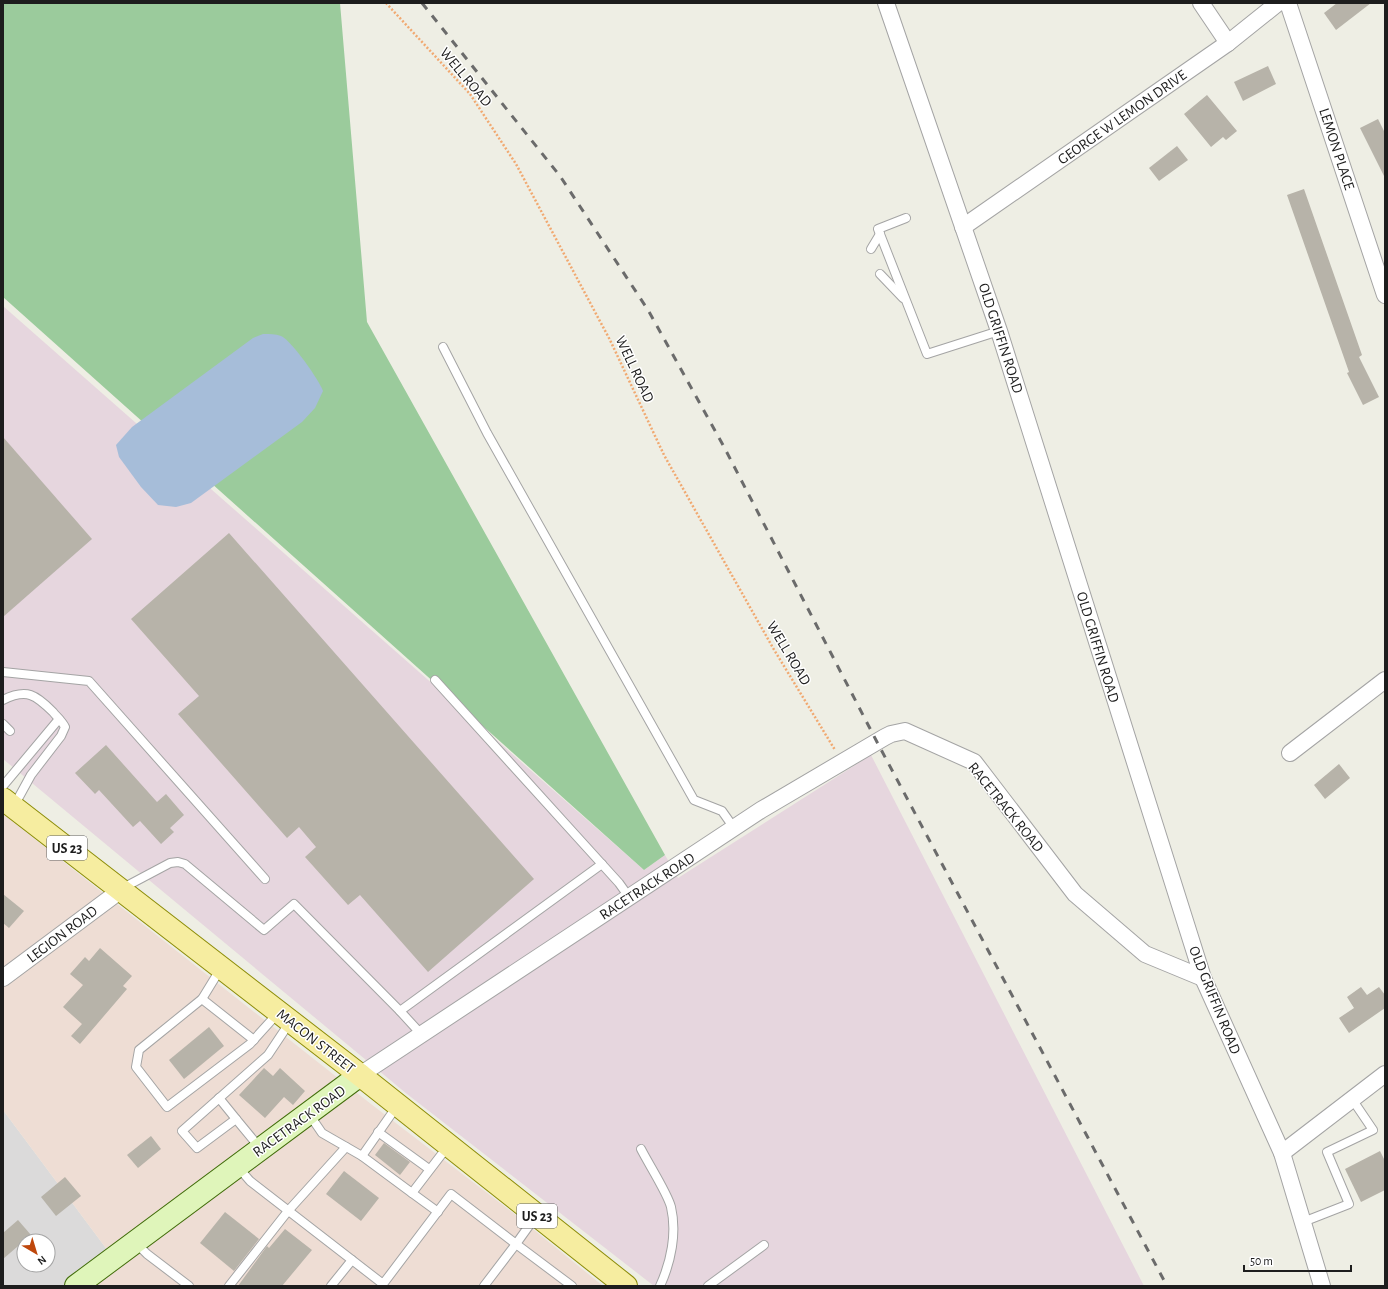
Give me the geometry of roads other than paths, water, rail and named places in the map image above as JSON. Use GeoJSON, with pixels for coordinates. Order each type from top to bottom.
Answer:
{"type":"FeatureCollection","features":[{"type":"Feature","properties":{"kind":"main road","name":"MACON STREET"},"geometry":{"type":"LineString","coordinates":[[8,803],[360,1075],[626,1286]]}},
{"type":"Feature","properties":{"kind":"street","name":"OLD GRIFFIN ROAD"},"geometry":{"type":"LineString","coordinates":[[886,3],[999,331],[1203,978],[1282,1153],[1322,1286]]}},
{"type":"Feature","properties":{"kind":"street"},"geometry":{"type":"LineString","coordinates":[[1201,3],[1228,43]]}},
{"type":"Feature","properties":{"kind":"street","name":"GEORGE W LEMON DRIVE"},"geometry":{"type":"LineString","coordinates":[[964,227],[1228,43],[1278,3]]}},
{"type":"Feature","properties":{"kind":"street","name":"LEMON PLACE"},"geometry":{"type":"LineString","coordinates":[[1288,3],[1385,295]]}},
{"type":"Feature","properties":{"kind":"street"},"geometry":{"type":"LineString","coordinates":[[1290,754],[1385,680]]}},
{"type":"Feature","properties":{"kind":"street","name":"RACETRACK ROAD"},"geometry":{"type":"LineString","coordinates":[[76,1286],[360,1075],[734,828],[842,761],[891,734],[905,732],[974,762],[1075,894],[1145,954],[1203,978]]}},
{"type":"Feature","properties":{"kind":"street","name":"LEGION ROAD"},"geometry":{"type":"LineString","coordinates":[[3,978],[121,890]]}},
{"type":"Feature","properties":{"kind":"street"},"geometry":{"type":"LineString","coordinates":[[1282,1153],[1385,1074]]}},
{"type":"Feature","properties":{"kind":"lane"},"geometry":{"type":"LineString","coordinates":[[871,249],[879,231],[906,218]]}},
{"type":"Feature","properties":{"kind":"lane"},"geometry":{"type":"LineString","coordinates":[[879,231],[927,354],[999,331]]}},
{"type":"Feature","properties":{"kind":"lane"},"geometry":{"type":"LineString","coordinates":[[880,274],[906,302]]}},
{"type":"Feature","properties":{"kind":"lane"},"geometry":{"type":"LineString","coordinates":[[443,347],[487,433],[694,800],[722,811],[734,828]]}},
{"type":"Feature","properties":{"kind":"lane"},"geometry":{"type":"LineString","coordinates":[[3,672],[89,681],[265,879]]}},
{"type":"Feature","properties":{"kind":"lane"},"geometry":{"type":"LineString","coordinates":[[435,680],[602,864],[629,897]]}},
{"type":"Feature","properties":{"kind":"lane"},"geometry":{"type":"LineString","coordinates":[[3,700],[14,695],[24,694],[35,696],[59,718],[65,727],[61,736],[8,803]]}},
{"type":"Feature","properties":{"kind":"lane"},"geometry":{"type":"LineString","coordinates":[[3,786],[59,718]]}},
{"type":"Feature","properties":{"kind":"lane"},"geometry":{"type":"LineString","coordinates":[[3,724],[10,731]]}},
{"type":"Feature","properties":{"kind":"lane"},"geometry":{"type":"LineString","coordinates":[[121,890],[161,867],[170,863],[178,862],[184,864],[264,930],[294,904],[422,1035]]}},
{"type":"Feature","properties":{"kind":"lane"},"geometry":{"type":"LineString","coordinates":[[400,1011],[602,864]]}},
{"type":"Feature","properties":{"kind":"lane"},"geometry":{"type":"LineString","coordinates":[[221,968],[202,999],[139,1050],[136,1067],[167,1107],[285,1017]]}},
{"type":"Feature","properties":{"kind":"lane"},"geometry":{"type":"LineString","coordinates":[[202,999],[254,1040]]}},
{"type":"Feature","properties":{"kind":"lane"},"geometry":{"type":"LineString","coordinates":[[236,1119],[197,1148],[182,1131],[268,1055],[285,1017]]}},
{"type":"Feature","properties":{"kind":"lane"},"geometry":{"type":"LineString","coordinates":[[219,1098],[261,1149]]}},
{"type":"Feature","properties":{"kind":"lane"},"geometry":{"type":"LineString","coordinates":[[1303,1222],[1349,1204],[1327,1152],[1373,1130],[1352,1099]]}},
{"type":"Feature","properties":{"kind":"lane"},"geometry":{"type":"LineString","coordinates":[[362,1156],[398,1105]]}},
{"type":"Feature","properties":{"kind":"lane"},"geometry":{"type":"LineString","coordinates":[[309,1114],[322,1133],[386,1169],[412,1193],[438,1212]]}},
{"type":"Feature","properties":{"kind":"lane"},"geometry":{"type":"LineString","coordinates":[[378,1132],[400,1150],[429,1169]]}},
{"type":"Feature","properties":{"kind":"lane"},"geometry":{"type":"LineString","coordinates":[[412,1193],[449,1145]]}},
{"type":"Feature","properties":{"kind":"lane"},"geometry":{"type":"LineString","coordinates":[[229,1286],[288,1210],[346,1147]]}},
{"type":"Feature","properties":{"kind":"lane"},"geometry":{"type":"LineString","coordinates":[[641,1149],[671,1206],[674,1233],[671,1253],[660,1286]]}},
{"type":"Feature","properties":{"kind":"lane"},"geometry":{"type":"LineString","coordinates":[[238,1166],[250,1181],[382,1285],[451,1194],[572,1286]]}},
{"type":"Feature","properties":{"kind":"lane"},"geometry":{"type":"LineString","coordinates":[[484,1286],[537,1216]]}},
{"type":"Feature","properties":{"kind":"lane"},"geometry":{"type":"LineString","coordinates":[[135,1242],[147,1254],[189,1286]]}},
{"type":"Feature","properties":{"kind":"lane"},"geometry":{"type":"LineString","coordinates":[[708,1286],[764,1245]]}},
{"type":"Feature","properties":{"kind":"lane"},"geometry":{"type":"LineString","coordinates":[[331,1286],[352,1260]]}},
{"type":"Feature","properties":{"kind":"water"},"geometry":{"type":"Polygon","coordinates":[[[263,334],[279,335],[286,339],[311,370],[323,391],[315,408],[302,422],[191,503],[176,507],[158,505],[141,487],[119,457],[116,445],[132,427],[253,338],[263,334]]]}},
{"type":"Feature","properties":{"kind":"railway"},"geometry":{"type":"LineString","coordinates":[[422,3],[560,176],[648,310],[723,445],[877,742],[1167,1286]]}}]}
